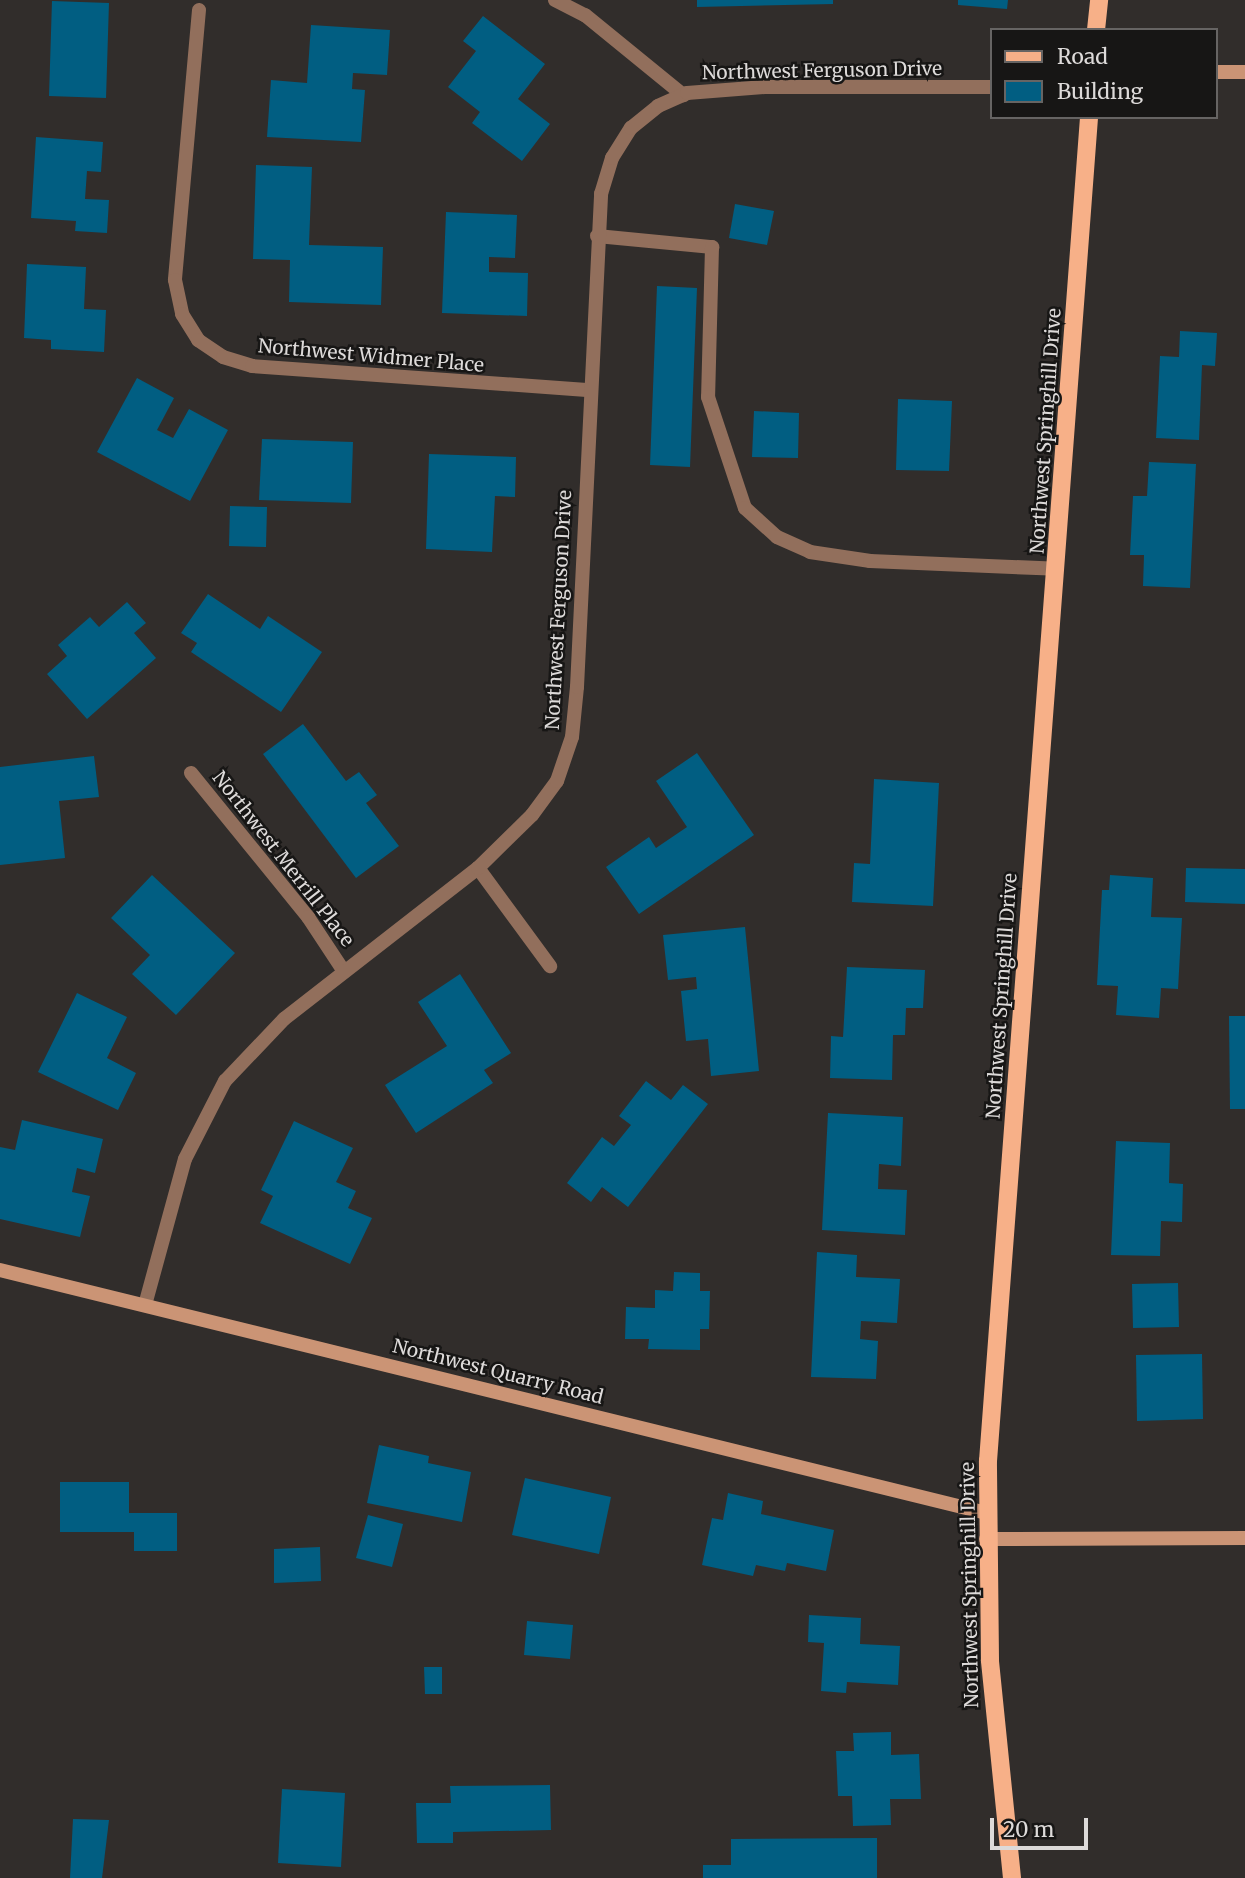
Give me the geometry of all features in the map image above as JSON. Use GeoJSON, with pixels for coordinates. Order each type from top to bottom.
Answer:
{"type":"FeatureCollection","features":[{"type":"Feature","properties":{"kind":"main road"},"geometry":{"type":"LineString","coordinates":[[1097,28],[1099,0]]}},
{"type":"Feature","properties":{"kind":"main road","name":"Northwest Springhill Drive"},"geometry":{"type":"LineString","coordinates":[[1012,1878],[989,1660],[986,1513],[1089,119]]}},
{"type":"Feature","properties":{"kind":"street"},"geometry":{"type":"LineString","coordinates":[[555,0],[585,15],[683,95]]}},
{"type":"Feature","properties":{"kind":"street","name":"Northwest Widmer Place"},"geometry":{"type":"LineString","coordinates":[[199,10],[175,280],[182,314],[198,340],[223,358],[252,366],[590,390]]}},
{"type":"Feature","properties":{"kind":"street"},"geometry":{"type":"LineString","coordinates":[[1217,72],[1245,72]]}},
{"type":"Feature","properties":{"kind":"street","name":"Northwest Ferguson Drive"},"geometry":{"type":"LineString","coordinates":[[145,1305],[172,1199],[203,1115],[255,1047],[343,970],[478,868],[532,815],[557,782],[572,737],[597,236],[612,158],[631,128],[658,106],[683,95],[765,87],[990,87]]}},
{"type":"Feature","properties":{"kind":"street"},"geometry":{"type":"LineString","coordinates":[[597,236],[712,247],[708,397],[745,508],[778,537],[810,552],[870,561],[1057,569]]}},
{"type":"Feature","properties":{"kind":"street","name":"Northwest Merrill Place"},"geometry":{"type":"LineString","coordinates":[[191,773],[307,917],[343,970]]}},
{"type":"Feature","properties":{"kind":"street"},"geometry":{"type":"LineString","coordinates":[[478,868],[550,966]]}},
{"type":"Feature","properties":{"kind":"street","name":"Northwest Quarry Road"},"geometry":{"type":"LineString","coordinates":[[0,1269],[986,1513]]}},
{"type":"Feature","properties":{"kind":"street"},"geometry":{"type":"LineString","coordinates":[[986,1539],[1245,1538]]}},
{"type":"Feature","properties":{"kind":"building"},"geometry":{"type":"Polygon","coordinates":[[[697,0],[833,0],[833,4],[697,7],[697,0]]]}},
{"type":"Feature","properties":{"kind":"building"},"geometry":{"type":"Polygon","coordinates":[[[958,0],[1008,0],[1007,9],[958,5],[958,0]]]}},
{"type":"Feature","properties":{"kind":"building"},"geometry":{"type":"Polygon","coordinates":[[[52,1],[109,3],[106,98],[49,96],[52,1]]]}},
{"type":"Feature","properties":{"kind":"building"},"geometry":{"type":"Polygon","coordinates":[[[483,16],[545,64],[518,99],[550,124],[522,161],[472,123],[480,112],[448,87],[476,51],[463,41],[483,16]]]}},
{"type":"Feature","properties":{"kind":"building"},"geometry":{"type":"Polygon","coordinates":[[[311,25],[390,30],[387,75],[353,73],[352,89],[365,90],[361,142],[267,137],[271,80],[307,83],[311,25]]]}},
{"type":"Feature","properties":{"kind":"building"},"geometry":{"type":"Polygon","coordinates":[[[36,137],[103,142],[101,172],[87,171],[85,199],[109,200],[107,233],[75,231],[76,221],[31,218],[36,137]]]}},
{"type":"Feature","properties":{"kind":"building"},"geometry":{"type":"Polygon","coordinates":[[[256,165],[312,167],[309,245],[383,247],[381,305],[289,302],[290,260],[253,259],[256,165]]]}},
{"type":"Feature","properties":{"kind":"building"},"geometry":{"type":"Polygon","coordinates":[[[735,204],[774,211],[767,245],[729,238],[735,204]]]}},
{"type":"Feature","properties":{"kind":"building"},"geometry":{"type":"Polygon","coordinates":[[[446,212],[517,215],[515,258],[489,257],[489,272],[528,273],[527,316],[442,313],[446,212]]]}},
{"type":"Feature","properties":{"kind":"building"},"geometry":{"type":"Polygon","coordinates":[[[27,264],[86,267],[84,309],[106,310],[104,352],[51,349],[51,340],[24,338],[27,264]]]}},
{"type":"Feature","properties":{"kind":"building"},"geometry":{"type":"Polygon","coordinates":[[[657,286],[697,288],[690,467],[650,465],[657,286]]]}},
{"type":"Feature","properties":{"kind":"building"},"geometry":{"type":"Polygon","coordinates":[[[1180,331],[1217,333],[1215,366],[1202,365],[1199,440],[1156,438],[1160,356],[1179,357],[1180,331]]]}},
{"type":"Feature","properties":{"kind":"building"},"geometry":{"type":"Polygon","coordinates":[[[137,378],[174,398],[157,430],[173,438],[189,409],[228,430],[190,501],[97,452],[137,378]]]}},
{"type":"Feature","properties":{"kind":"building"},"geometry":{"type":"Polygon","coordinates":[[[898,399],[952,401],[949,471],[896,470],[898,399]]]}},
{"type":"Feature","properties":{"kind":"building"},"geometry":{"type":"Polygon","coordinates":[[[754,411],[799,413],[798,458],[752,457],[754,411]]]}},
{"type":"Feature","properties":{"kind":"building"},"geometry":{"type":"Polygon","coordinates":[[[262,439],[353,442],[351,503],[259,500],[262,439]]]}},
{"type":"Feature","properties":{"kind":"building"},"geometry":{"type":"Polygon","coordinates":[[[429,454],[516,457],[515,497],[495,496],[492,552],[426,549],[429,454]]]}},
{"type":"Feature","properties":{"kind":"building"},"geometry":{"type":"Polygon","coordinates":[[[1149,462],[1196,464],[1190,588],[1143,586],[1144,555],[1130,555],[1133,496],[1147,496],[1149,462]]]}},
{"type":"Feature","properties":{"kind":"building"},"geometry":{"type":"Polygon","coordinates":[[[230,506],[267,507],[266,547],[229,546],[230,506]]]}},
{"type":"Feature","properties":{"kind":"building"},"geometry":{"type":"Polygon","coordinates":[[[208,594],[260,629],[268,616],[322,652],[281,712],[191,652],[197,643],[181,633],[208,594]]]}},
{"type":"Feature","properties":{"kind":"building"},"geometry":{"type":"Polygon","coordinates":[[[127,602],[146,623],[134,633],[156,658],[87,719],[47,674],[67,656],[58,645],[90,617],[99,627],[127,602]]]}},
{"type":"Feature","properties":{"kind":"building"},"geometry":{"type":"Polygon","coordinates":[[[303,724],[346,781],[359,772],[377,795],[366,803],[399,846],[356,878],[263,754],[303,724]]]}},
{"type":"Feature","properties":{"kind":"building"},"geometry":{"type":"Polygon","coordinates":[[[697,753],[754,835],[639,914],[606,867],[649,837],[656,848],[687,827],[656,781],[697,753]]]}},
{"type":"Feature","properties":{"kind":"building"},"geometry":{"type":"Polygon","coordinates":[[[94,756],[99,797],[59,801],[65,858],[0,865],[0,767],[94,756]]]}},
{"type":"Feature","properties":{"kind":"building"},"geometry":{"type":"Polygon","coordinates":[[[874,779],[939,783],[933,906],[852,902],[854,863],[870,864],[874,779]]]}},
{"type":"Feature","properties":{"kind":"building"},"geometry":{"type":"Polygon","coordinates":[[[1186,868],[1245,869],[1245,904],[1185,902],[1186,868]]]}},
{"type":"Feature","properties":{"kind":"building"},"geometry":{"type":"Polygon","coordinates":[[[152,875],[235,953],[176,1015],[132,974],[150,955],[111,918],[152,875]]]}},
{"type":"Feature","properties":{"kind":"building"},"geometry":{"type":"Polygon","coordinates":[[[1110,875],[1153,878],[1151,917],[1182,918],[1178,989],[1161,988],[1159,1018],[1116,1015],[1118,986],[1097,985],[1102,890],[1109,890],[1110,875]]]}},
{"type":"Feature","properties":{"kind":"building"},"geometry":{"type":"Polygon","coordinates":[[[745,927],[759,1071],[711,1076],[708,1039],[686,1041],[681,991],[697,989],[696,977],[668,980],[663,935],[745,927]]]}},
{"type":"Feature","properties":{"kind":"building"},"geometry":{"type":"Polygon","coordinates":[[[847,967],[925,970],[923,1008],[906,1008],[905,1035],[893,1035],[892,1080],[830,1078],[831,1036],[843,1037],[847,967]]]}},
{"type":"Feature","properties":{"kind":"building"},"geometry":{"type":"Polygon","coordinates":[[[460,974],[511,1053],[484,1070],[493,1083],[416,1133],[385,1085],[447,1046],[418,1002],[460,974]]]}},
{"type":"Feature","properties":{"kind":"building"},"geometry":{"type":"Polygon","coordinates":[[[77,993],[127,1017],[107,1058],[136,1073],[118,1110],[38,1072],[77,993]]]}},
{"type":"Feature","properties":{"kind":"building"},"geometry":{"type":"Polygon","coordinates":[[[1229,1016],[1245,1016],[1245,1109],[1230,1109],[1229,1016]]]}},
{"type":"Feature","properties":{"kind":"building"},"geometry":{"type":"Polygon","coordinates":[[[646,1081],[671,1100],[683,1085],[708,1104],[628,1207],[602,1187],[591,1202],[567,1183],[602,1137],[614,1146],[631,1125],[619,1116],[646,1081]]]}},
{"type":"Feature","properties":{"kind":"building"},"geometry":{"type":"Polygon","coordinates":[[[828,1113],[903,1117],[901,1166],[879,1164],[878,1189],[907,1190],[905,1235],[822,1230],[828,1113]]]}},
{"type":"Feature","properties":{"kind":"building"},"geometry":{"type":"Polygon","coordinates":[[[22,1120],[103,1139],[95,1173],[77,1168],[72,1192],[90,1196],[80,1237],[0,1219],[0,1147],[15,1150],[22,1120]]]}},
{"type":"Feature","properties":{"kind":"building"},"geometry":{"type":"Polygon","coordinates":[[[294,1121],[353,1148],[336,1182],[356,1191],[348,1208],[372,1218],[350,1264],[260,1223],[273,1196],[261,1190],[294,1121]]]}},
{"type":"Feature","properties":{"kind":"building"},"geometry":{"type":"Polygon","coordinates":[[[1116,1141],[1170,1143],[1169,1183],[1183,1184],[1182,1222],[1161,1221],[1160,1256],[1111,1255],[1116,1141]]]}},
{"type":"Feature","properties":{"kind":"building"},"geometry":{"type":"Polygon","coordinates":[[[817,1252],[857,1255],[856,1277],[900,1279],[897,1323],[861,1321],[860,1339],[878,1341],[876,1379],[811,1377],[817,1252]]]}},
{"type":"Feature","properties":{"kind":"building"},"geometry":{"type":"Polygon","coordinates":[[[674,1272],[700,1273],[700,1291],[710,1291],[709,1329],[700,1329],[700,1350],[648,1349],[649,1339],[625,1339],[626,1307],[655,1308],[655,1290],[673,1291],[674,1272]]]}},
{"type":"Feature","properties":{"kind":"building"},"geometry":{"type":"Polygon","coordinates":[[[1178,1283],[1179,1327],[1133,1328],[1132,1284],[1178,1283]]]}},
{"type":"Feature","properties":{"kind":"building"},"geometry":{"type":"Polygon","coordinates":[[[1202,1354],[1203,1419],[1137,1421],[1136,1355],[1202,1354]]]}},
{"type":"Feature","properties":{"kind":"building"},"geometry":{"type":"Polygon","coordinates":[[[379,1445],[429,1456],[428,1463],[471,1472],[462,1522],[367,1503],[379,1445]]]}},
{"type":"Feature","properties":{"kind":"building"},"geometry":{"type":"Polygon","coordinates":[[[525,1478],[611,1497],[599,1554],[512,1535],[525,1478]]]}},
{"type":"Feature","properties":{"kind":"building"},"geometry":{"type":"Polygon","coordinates":[[[60,1482],[129,1482],[129,1513],[177,1513],[177,1551],[134,1551],[134,1532],[60,1532],[60,1482]]]}},
{"type":"Feature","properties":{"kind":"building"},"geometry":{"type":"Polygon","coordinates":[[[728,1493],[763,1501],[761,1514],[834,1530],[826,1571],[787,1563],[785,1571],[756,1565],[753,1576],[702,1565],[712,1518],[723,1520],[728,1493]]]}},
{"type":"Feature","properties":{"kind":"building"},"geometry":{"type":"Polygon","coordinates":[[[368,1515],[403,1524],[392,1567],[356,1558],[368,1515]]]}},
{"type":"Feature","properties":{"kind":"building"},"geometry":{"type":"Polygon","coordinates":[[[320,1547],[321,1581],[274,1583],[274,1549],[320,1547]]]}},
{"type":"Feature","properties":{"kind":"building"},"geometry":{"type":"Polygon","coordinates":[[[809,1615],[861,1618],[860,1644],[900,1646],[898,1685],[847,1682],[846,1693],[821,1691],[824,1643],[808,1642],[809,1615]]]}},
{"type":"Feature","properties":{"kind":"building"},"geometry":{"type":"Polygon","coordinates":[[[527,1621],[573,1625],[570,1659],[524,1655],[527,1621]]]}},
{"type":"Feature","properties":{"kind":"building"},"geometry":{"type":"Polygon","coordinates":[[[424,1667],[442,1667],[442,1694],[425,1694],[424,1667]]]}},
{"type":"Feature","properties":{"kind":"building"},"geometry":{"type":"Polygon","coordinates":[[[891,1732],[891,1755],[919,1754],[921,1799],[890,1799],[891,1825],[853,1826],[852,1796],[838,1796],[836,1751],[854,1751],[853,1733],[891,1732]]]}},
{"type":"Feature","properties":{"kind":"building"},"geometry":{"type":"Polygon","coordinates":[[[550,1785],[551,1830],[453,1832],[453,1843],[417,1843],[416,1803],[451,1803],[450,1786],[550,1785]]]}},
{"type":"Feature","properties":{"kind":"building"},"geometry":{"type":"Polygon","coordinates":[[[282,1789],[345,1793],[341,1867],[278,1863],[282,1789]]]}},
{"type":"Feature","properties":{"kind":"building"},"geometry":{"type":"Polygon","coordinates":[[[73,1819],[109,1820],[102,1878],[70,1878],[73,1819]]]}},
{"type":"Feature","properties":{"kind":"building"},"geometry":{"type":"Polygon","coordinates":[[[877,1838],[877,1878],[703,1878],[703,1865],[731,1865],[731,1839],[877,1838]]]}}]}
